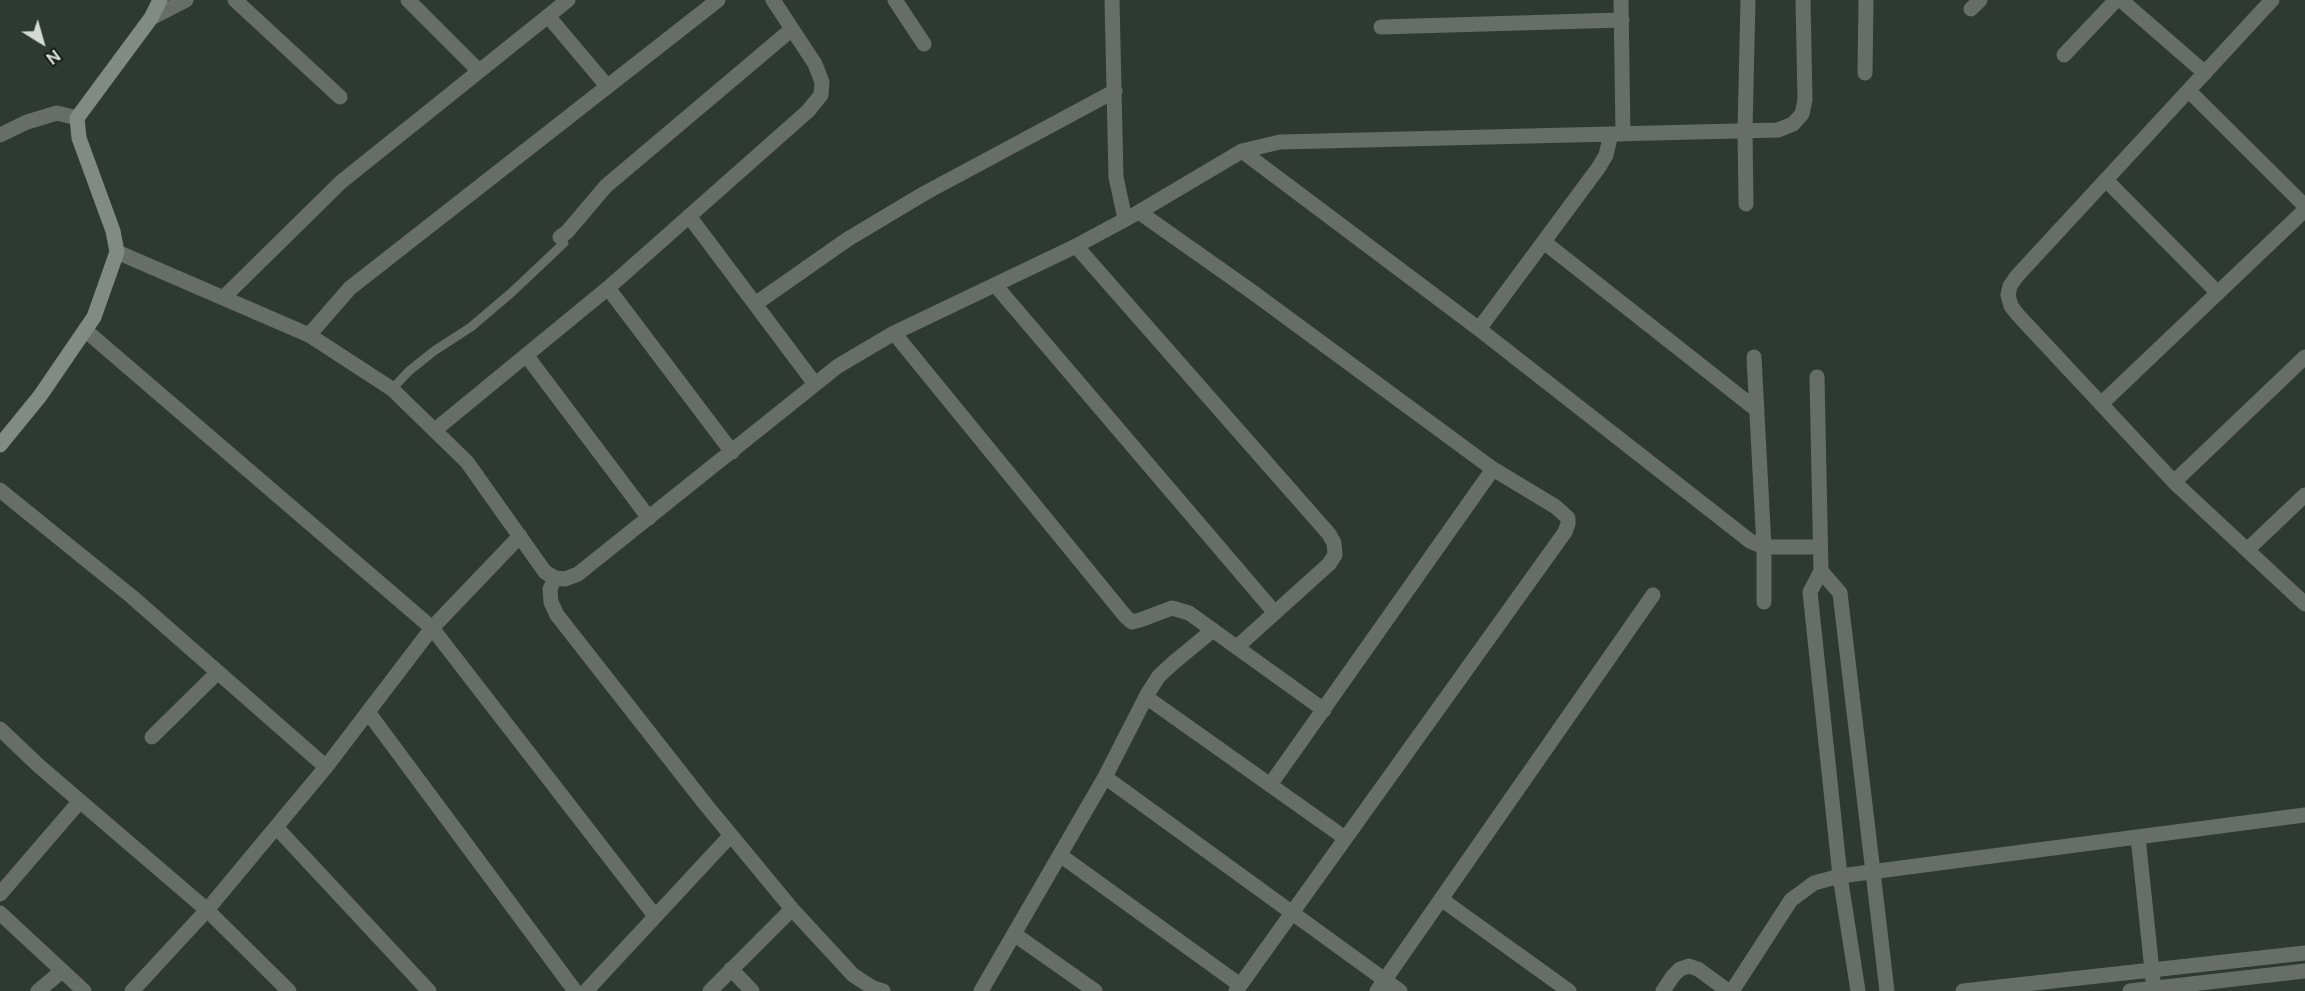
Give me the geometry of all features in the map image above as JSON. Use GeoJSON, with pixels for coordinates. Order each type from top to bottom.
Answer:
{"type":"FeatureCollection","features":[{"type":"Feature","properties":{"kind":"main road"},"geometry":{"type":"LineString","coordinates":[[0,445],[40,396],[94,317],[117,252],[109,220],[79,138],[77,118],[152,18],[160,0]]}},
{"type":"Feature","properties":{"kind":"street"},"geometry":{"type":"LineString","coordinates":[[152,18],[186,0]]}},
{"type":"Feature","properties":{"kind":"street"},"geometry":{"type":"LineString","coordinates":[[235,0],[340,97]]}},
{"type":"Feature","properties":{"kind":"street"},"geometry":{"type":"LineString","coordinates":[[408,0],[479,71]]}},
{"type":"Feature","properties":{"kind":"street"},"geometry":{"type":"LineString","coordinates":[[225,297],[341,182],[568,0]]}},
{"type":"Feature","properties":{"kind":"street"},"geometry":{"type":"LineString","coordinates":[[309,335],[350,288],[718,0]]}},
{"type":"Feature","properties":{"kind":"street"},"geometry":{"type":"LineString","coordinates":[[435,430],[608,288],[808,111],[821,95],[822,82],[815,63],[773,0]]}},
{"type":"Feature","properties":{"kind":"street"},"geometry":{"type":"LineString","coordinates":[[895,0],[924,44]]}},
{"type":"Feature","properties":{"kind":"street"},"geometry":{"type":"LineString","coordinates":[[1060,855],[1238,988],[1568,524],[1564,513],[1556,507],[1493,469],[1251,291],[1132,216],[1116,177],[1112,0]]}},
{"type":"Feature","properties":{"kind":"street"},"geometry":{"type":"LineString","coordinates":[[1479,329],[1599,167],[1617,134],[1621,0]]}},
{"type":"Feature","properties":{"kind":"street"},"geometry":{"type":"LineString","coordinates":[[1746,204],[1748,0]]}},
{"type":"Feature","properties":{"kind":"street"},"geometry":{"type":"LineString","coordinates":[[117,252],[309,335],[392,389],[467,462],[545,572],[555,578],[565,579],[578,574],[838,366],[894,333],[1076,246],[1242,151],[1280,142],[1778,130],[1793,124],[1802,114],[1805,100],[1803,0]]}},
{"type":"Feature","properties":{"kind":"street"},"geometry":{"type":"LineString","coordinates":[[1865,73],[1866,0]]}},
{"type":"Feature","properties":{"kind":"street"},"geometry":{"type":"LineString","coordinates":[[2064,55],[2116,0]]}},
{"type":"Feature","properties":{"kind":"street"},"geometry":{"type":"LineString","coordinates":[[2121,0],[2205,74]]}},
{"type":"Feature","properties":{"kind":"street"},"geometry":{"type":"LineString","coordinates":[[2262,4],[2205,74],[2017,276],[2010,286],[2008,295],[2011,306],[2018,315],[2174,482],[2305,604]]}},
{"type":"Feature","properties":{"kind":"street"},"geometry":{"type":"LineString","coordinates":[[548,16],[607,86]]}},
{"type":"Feature","properties":{"kind":"street"},"geometry":{"type":"LineString","coordinates":[[1381,27],[1622,20]]}},
{"type":"Feature","properties":{"kind":"street"},"geometry":{"type":"LineString","coordinates":[[562,240],[606,186],[792,29]]}},
{"type":"Feature","properties":{"kind":"street"},"geometry":{"type":"LineString","coordinates":[[755,304],[848,239],[925,193],[1115,91]]}},
{"type":"Feature","properties":{"kind":"street"},"geometry":{"type":"LineString","coordinates":[[2101,404],[2305,208],[2189,91]]}},
{"type":"Feature","properties":{"kind":"street"},"geometry":{"type":"LineString","coordinates":[[0,135],[27,122],[57,113],[77,118]]}},
{"type":"Feature","properties":{"kind":"street"},"geometry":{"type":"LineString","coordinates":[[1242,151],[1479,329],[1750,541],[1764,547],[1820,547]]}},
{"type":"Feature","properties":{"kind":"street"},"geometry":{"type":"LineString","coordinates":[[2106,180],[2218,293]]}},
{"type":"Feature","properties":{"kind":"street"},"geometry":{"type":"LineString","coordinates":[[689,216],[816,384]]}},
{"type":"Feature","properties":{"kind":"street"},"geometry":{"type":"LineString","coordinates":[[1544,242],[1757,410]]}},
{"type":"Feature","properties":{"kind":"street"},"geometry":{"type":"LineString","coordinates":[[1076,246],[1329,534],[1334,543],[1335,555],[1329,564],[1237,647]]}},
{"type":"Feature","properties":{"kind":"street"},"geometry":{"type":"LineString","coordinates":[[996,286],[1275,613]]}},
{"type":"Feature","properties":{"kind":"street"},"geometry":{"type":"LineString","coordinates":[[608,288],[732,452]]}},
{"type":"Feature","properties":{"kind":"street"},"geometry":{"type":"LineString","coordinates":[[85,330],[432,628],[655,916]]}},
{"type":"Feature","properties":{"kind":"street"},"geometry":{"type":"LineString","coordinates":[[894,333],[1126,617],[1132,622],[1140,621],[1172,608],[1181,610],[1213,630],[1324,710]]}},
{"type":"Feature","properties":{"kind":"street"},"geometry":{"type":"LineString","coordinates":[[526,355],[649,518]]}},
{"type":"Feature","properties":{"kind":"street"},"geometry":{"type":"LineString","coordinates":[[1754,357],[1764,547],[1764,602]]}},
{"type":"Feature","properties":{"kind":"street"},"geometry":{"type":"LineString","coordinates":[[2174,482],[2305,357]]}},
{"type":"Feature","properties":{"kind":"street"},"geometry":{"type":"LineString","coordinates":[[1818,377],[1821,571],[1810,592],[1840,876],[1858,991]]}},
{"type":"Feature","properties":{"kind":"street"},"geometry":{"type":"LineString","coordinates":[[1270,785],[1493,469]]}},
{"type":"Feature","properties":{"kind":"street"},"geometry":{"type":"LineString","coordinates":[[0,490],[131,596],[326,767]]}},
{"type":"Feature","properties":{"kind":"street"},"geometry":{"type":"LineString","coordinates":[[2247,550],[2305,495]]}},
{"type":"Feature","properties":{"kind":"street"},"geometry":{"type":"LineString","coordinates":[[132,991],[207,910],[326,767],[432,628],[520,536]]}},
{"type":"Feature","properties":{"kind":"street"},"geometry":{"type":"LineString","coordinates":[[1821,571],[1840,593],[1887,991]]}},
{"type":"Feature","properties":{"kind":"street"},"geometry":{"type":"LineString","coordinates":[[555,578],[550,589],[551,602],[557,615],[731,835],[792,909],[853,975],[873,988],[883,991]]}},
{"type":"Feature","properties":{"kind":"street"},"geometry":{"type":"LineString","coordinates":[[1381,986],[1653,595]]}},
{"type":"Feature","properties":{"kind":"street"},"geometry":{"type":"LineString","coordinates":[[981,991],[1105,777],[1159,676],[1213,630]]}},
{"type":"Feature","properties":{"kind":"street"},"geometry":{"type":"LineString","coordinates":[[152,737],[218,672]]}},
{"type":"Feature","properties":{"kind":"street"},"geometry":{"type":"LineString","coordinates":[[1146,697],[1345,838]]}},
{"type":"Feature","properties":{"kind":"street"},"geometry":{"type":"LineString","coordinates":[[368,712],[575,991]]}},
{"type":"Feature","properties":{"kind":"street"},"geometry":{"type":"LineString","coordinates":[[3,737],[207,910],[289,991]]}},
{"type":"Feature","properties":{"kind":"street"},"geometry":{"type":"LineString","coordinates":[[1105,777],[1291,912],[1381,986],[1400,991]]}},
{"type":"Feature","properties":{"kind":"street"},"geometry":{"type":"LineString","coordinates":[[0,894],[80,801]]}},
{"type":"Feature","properties":{"kind":"street"},"geometry":{"type":"LineString","coordinates":[[1732,991],[1791,900],[1814,883],[1872,871],[2305,815]]}},
{"type":"Feature","properties":{"kind":"street"},"geometry":{"type":"LineString","coordinates":[[276,827],[429,991]]}},
{"type":"Feature","properties":{"kind":"street"},"geometry":{"type":"LineString","coordinates":[[586,991],[731,835]]}},
{"type":"Feature","properties":{"kind":"street"},"geometry":{"type":"LineString","coordinates":[[2138,837],[2154,990]]}},
{"type":"Feature","properties":{"kind":"street"},"geometry":{"type":"LineString","coordinates":[[1441,899],[1569,991]]}},
{"type":"Feature","properties":{"kind":"street"},"geometry":{"type":"LineString","coordinates":[[711,991],[792,909]]}},
{"type":"Feature","properties":{"kind":"street"},"geometry":{"type":"LineString","coordinates":[[0,913],[84,991]]}},
{"type":"Feature","properties":{"kind":"street"},"geometry":{"type":"LineString","coordinates":[[1014,934],[1095,991]]}},
{"type":"Feature","properties":{"kind":"street"},"geometry":{"type":"LineString","coordinates":[[1963,991],[2305,953]]}},
{"type":"Feature","properties":{"kind":"street"},"geometry":{"type":"LineString","coordinates":[[1663,991],[1680,969],[1689,966],[1698,969],[1728,991]]}},
{"type":"Feature","properties":{"kind":"street"},"geometry":{"type":"LineString","coordinates":[[731,969],[752,991]]}},
{"type":"Feature","properties":{"kind":"street"},"geometry":{"type":"LineString","coordinates":[[38,991],[62,971]]}},
{"type":"Feature","properties":{"kind":"street"},"geometry":{"type":"LineString","coordinates":[[2130,991],[2305,971]]}},
{"type":"Feature","properties":{"kind":"lane"},"geometry":{"type":"LineString","coordinates":[[392,389],[409,371],[434,351],[471,327],[511,293],[562,240]]}}]}
